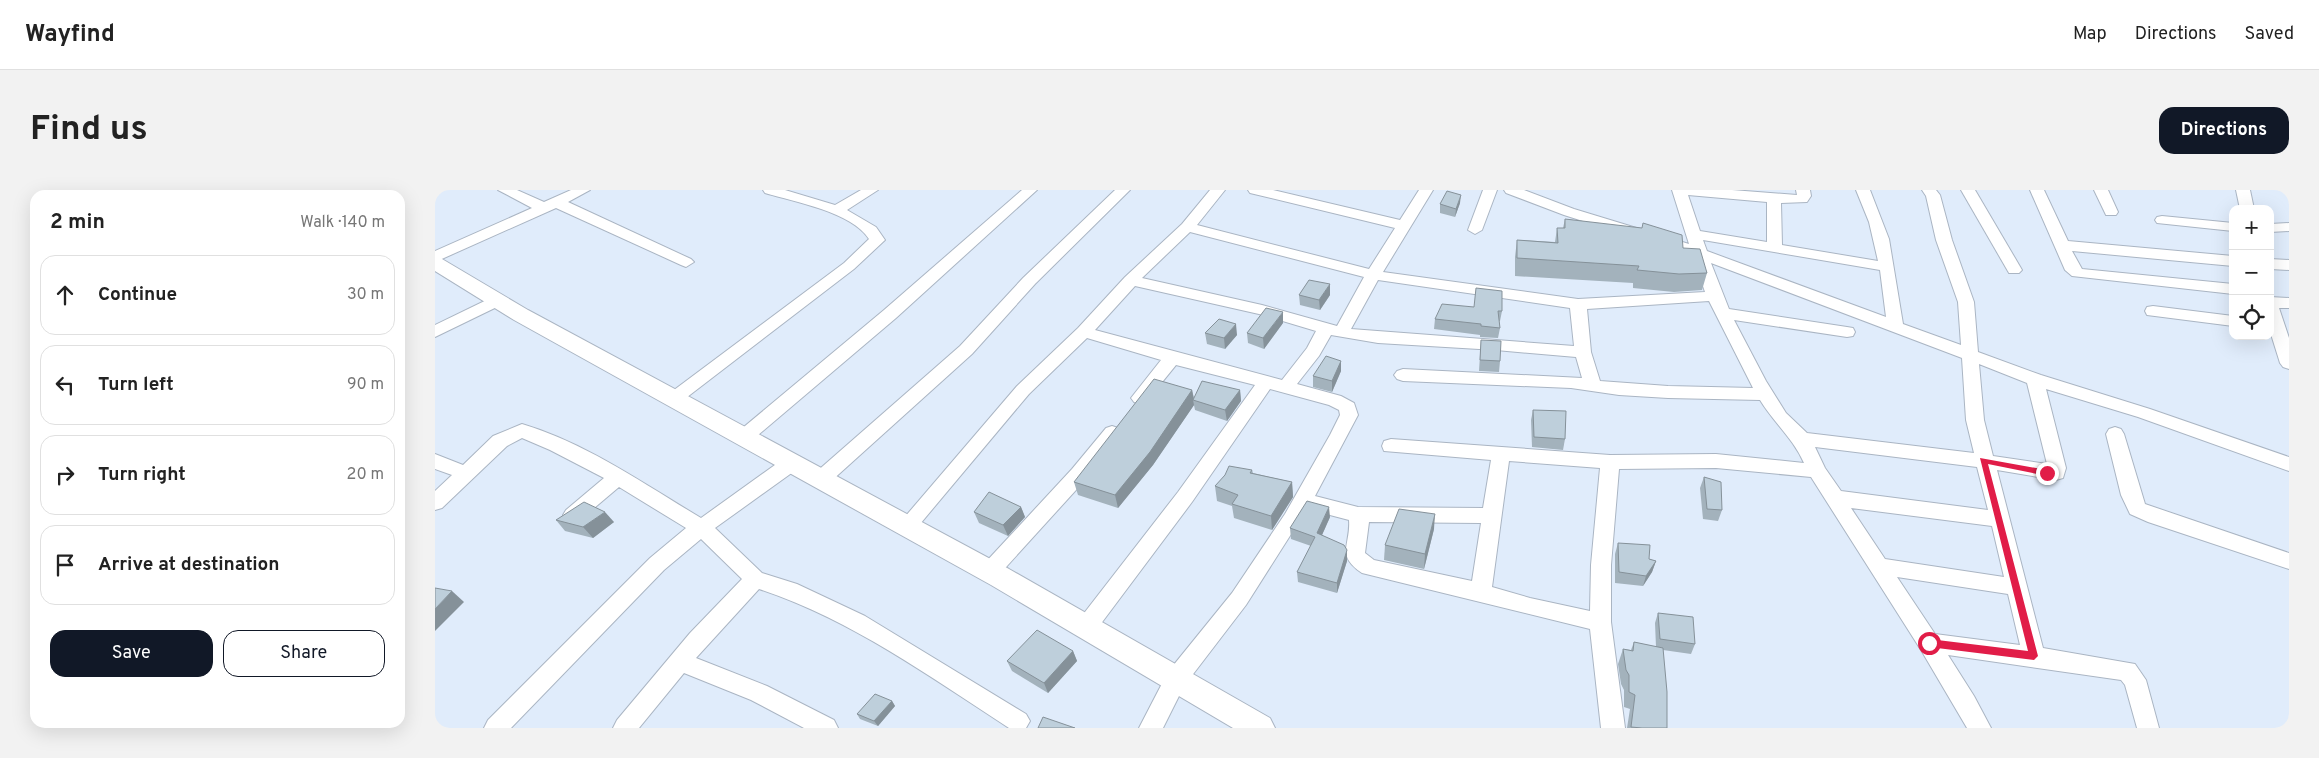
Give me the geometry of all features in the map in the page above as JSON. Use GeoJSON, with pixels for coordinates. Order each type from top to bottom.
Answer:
{"type":"FeatureCollection","features":[{"type":"Feature","properties":{"kind":"street"},"geometry":{"type":"LineString","coordinates":[[505,190],[550,205],[686,262]]}},
{"type":"Feature","properties":{"kind":"street"},"geometry":{"type":"LineString","coordinates":[[435,257],[583,190]]}},
{"type":"Feature","properties":{"kind":"street"},"geometry":{"type":"LineString","coordinates":[[676,398],[872,246],[877,240],[866,225],[851,217],[770,190]]}},
{"type":"Feature","properties":{"kind":"street"},"geometry":{"type":"LineString","coordinates":[[835,211],[871,190]]}},
{"type":"Feature","properties":{"kind":"street"},"geometry":{"type":"LineString","coordinates":[[745,436],[932,278],[1030,190]]}},
{"type":"Feature","properties":{"kind":"street"},"geometry":{"type":"LineString","coordinates":[[822,478],[966,350],[1029,281],[1123,190]]}},
{"type":"Feature","properties":{"kind":"street"},"geometry":{"type":"LineString","coordinates":[[908,525],[1023,390],[1084,332],[1131,280],[1187,227],[1218,190]]}},
{"type":"Feature","properties":{"kind":"street"},"geometry":{"type":"LineString","coordinates":[[1255,190],[1405,226]]}},
{"type":"Feature","properties":{"kind":"street"},"geometry":{"type":"LineString","coordinates":[[1341,333],[1373,275],[1426,190]]}},
{"type":"Feature","properties":{"kind":"street"},"geometry":{"type":"LineString","coordinates":[[1475,230],[1490,190]]}},
{"type":"Feature","properties":{"kind":"street"},"geometry":{"type":"LineString","coordinates":[[1511,190],[1569,212],[1641,233],[1699,253],[2035,379],[2144,413],[2289,464]]}},
{"type":"Feature","properties":{"kind":"street"},"geometry":{"type":"LineString","coordinates":[[1679,190],[1714,296],[1765,394],[1780,418],[1802,439],[1817,471],[1967,703],[1979,728]]}},
{"type":"Feature","properties":{"kind":"street"},"geometry":{"type":"LineString","coordinates":[[1683,190],[1802,199],[1805,196],[1803,190]]}},
{"type":"Feature","properties":{"kind":"street"},"geometry":{"type":"LineString","coordinates":[[1863,190],[1874,211],[1887,266],[1895,326]]}},
{"type":"Feature","properties":{"kind":"street"},"geometry":{"type":"LineString","coordinates":[[1929,190],[1933,195],[1944,240],[1965,302],[1971,355],[1975,420],[1983,460],[2034,656]]}},
{"type":"Feature","properties":{"kind":"street"},"geometry":{"type":"LineString","coordinates":[[1968,190],[2014,270]]}},
{"type":"Feature","properties":{"kind":"street"},"geometry":{"type":"LineString","coordinates":[[2037,190],[2073,270],[2078,273],[2229,289]]}},
{"type":"Feature","properties":{"kind":"street"},"geometry":{"type":"LineString","coordinates":[[2101,190],[2111,212]]}},
{"type":"Feature","properties":{"kind":"street"},"geometry":{"type":"LineString","coordinates":[[2243,190],[2246,205]]}},
{"type":"Feature","properties":{"kind":"street"},"geometry":{"type":"LineString","coordinates":[[1774,198],[1775,248]]}},
{"type":"Feature","properties":{"kind":"street"},"geometry":{"type":"LineString","coordinates":[[2162,220],[2229,227]]}},
{"type":"Feature","properties":{"kind":"street"},"geometry":{"type":"LineString","coordinates":[[1187,227],[1373,275],[1578,304],[1714,296]]}},
{"type":"Feature","properties":{"kind":"street"},"geometry":{"type":"LineString","coordinates":[[2274,228],[2289,227]]}},
{"type":"Feature","properties":{"kind":"street"},"geometry":{"type":"LineString","coordinates":[[1693,234],[1887,266]]}},
{"type":"Feature","properties":{"kind":"street"},"geometry":{"type":"LineString","coordinates":[[2061,245],[2229,261]]}},
{"type":"Feature","properties":{"kind":"street"},"geometry":{"type":"LineString","coordinates":[[435,263],[497,300],[990,571],[1260,728]]}},
{"type":"Feature","properties":{"kind":"street"},"geometry":{"type":"LineString","coordinates":[[2274,264],[2289,264]]}},
{"type":"Feature","properties":{"kind":"street"},"geometry":{"type":"LineString","coordinates":[[1131,280],[1262,310],[1341,333],[1378,338],[1496,344],[1583,352]]}},
{"type":"Feature","properties":{"kind":"street"},"geometry":{"type":"LineString","coordinates":[[435,332],[497,300]]}},
{"type":"Feature","properties":{"kind":"street"},"geometry":{"type":"LineString","coordinates":[[2274,304],[2289,303]]}},
{"type":"Feature","properties":{"kind":"street"},"geometry":{"type":"LineString","coordinates":[[1578,304],[1583,352],[1593,386]]}},
{"type":"Feature","properties":{"kind":"street"},"geometry":{"type":"LineString","coordinates":[[2153,310],[2229,320]]}},
{"type":"Feature","properties":{"kind":"street"},"geometry":{"type":"LineString","coordinates":[[1723,313],[1847,332]]}},
{"type":"Feature","properties":{"kind":"street"},"geometry":{"type":"LineString","coordinates":[[2274,327],[2289,363]]}},
{"type":"Feature","properties":{"kind":"street"},"geometry":{"type":"LineString","coordinates":[[1287,387],[1295,372],[1313,354],[1321,341],[1325,328]]}},
{"type":"Feature","properties":{"kind":"street"},"geometry":{"type":"LineString","coordinates":[[1084,332],[1172,358],[1335,400],[1348,407],[1349,415],[1302,501],[1239,599],[1176,679],[1151,728]]}},
{"type":"Feature","properties":{"kind":"street"},"geometry":{"type":"LineString","coordinates":[[990,571],[1079,474],[1172,358]]}},
{"type":"Feature","properties":{"kind":"street"},"geometry":{"type":"LineString","coordinates":[[1403,375],[1571,382],[1593,386],[1674,392],[1765,394]]}},
{"type":"Feature","properties":{"kind":"street"},"geometry":{"type":"LineString","coordinates":[[1802,439],[1983,460],[2056,473],[2057,468],[2035,379]]}},
{"type":"Feature","properties":{"kind":"street"},"geometry":{"type":"LineString","coordinates":[[1087,627],[1185,497],[1266,382]]}},
{"type":"Feature","properties":{"kind":"street"},"geometry":{"type":"LineString","coordinates":[[435,503],[500,441],[522,431],[564,448],[611,473],[702,528],[755,580],[811,599],[874,633],[1018,721]]}},
{"type":"Feature","properties":{"kind":"street"},"geometry":{"type":"LineString","coordinates":[[2115,434],[2131,495],[2137,509],[2155,517],[2289,561]]}},
{"type":"Feature","properties":{"kind":"street"},"geometry":{"type":"LineString","coordinates":[[1391,446],[1610,462],[1716,461],[1817,471]]}},
{"type":"Feature","properties":{"kind":"street"},"geometry":{"type":"LineString","coordinates":[[1481,592],[1501,453]]}},
{"type":"Feature","properties":{"kind":"street"},"geometry":{"type":"LineString","coordinates":[[435,461],[467,474]]}},
{"type":"Feature","properties":{"kind":"street"},"geometry":{"type":"LineString","coordinates":[[496,728],[650,571],[702,528],[793,462]]}},
{"type":"Feature","properties":{"kind":"street"},"geometry":{"type":"LineString","coordinates":[[1610,462],[1601,565],[1600,622],[1613,728]]}},
{"type":"Feature","properties":{"kind":"street"},"geometry":{"type":"LineString","coordinates":[[573,515],[617,478]]}},
{"type":"Feature","properties":{"kind":"street"},"geometry":{"type":"LineString","coordinates":[[1834,498],[1998,519]]}},
{"type":"Feature","properties":{"kind":"street"},"geometry":{"type":"LineString","coordinates":[[1302,501],[1358,515],[1436,514],[1492,516]]}},
{"type":"Feature","properties":{"kind":"street"},"geometry":{"type":"LineString","coordinates":[[1358,515],[1359,524],[1355,554],[1360,561],[1369,567],[1481,592],[1530,607],[1600,622]]}},
{"type":"Feature","properties":{"kind":"street"},"geometry":{"type":"LineString","coordinates":[[1877,566],[2016,587]]}},
{"type":"Feature","properties":{"kind":"street"},"geometry":{"type":"LineString","coordinates":[[625,728],[698,640],[755,580]]}},
{"type":"Feature","properties":{"kind":"street"},"geometry":{"type":"LineString","coordinates":[[1929,643],[2034,656],[2127,671],[2135,680],[2148,726]]}},
{"type":"Feature","properties":{"kind":"street"},"geometry":{"type":"LineString","coordinates":[[681,662],[759,692],[826,728]]}},
{"type":"Feature","properties":{"kind":"building"},"geometry":{"type":"Polygon","coordinates":[[[1447,191],[1461,195],[1456,209],[1440,204],[1447,191]]]}},
{"type":"Feature","properties":{"kind":"building"},"geometry":{"type":"Polygon","coordinates":[[[1565,219],[1642,228],[1643,223],[1682,235],[1683,248],[1700,249],[1707,273],[1679,274],[1637,270],[1639,266],[1517,258],[1517,240],[1558,243],[1557,228],[1565,228],[1565,219]]]}},
{"type":"Feature","properties":{"kind":"building"},"geometry":{"type":"Polygon","coordinates":[[[1309,280],[1330,284],[1319,300],[1299,295],[1309,280]]]}},
{"type":"Feature","properties":{"kind":"building"},"geometry":{"type":"Polygon","coordinates":[[[1476,288],[1502,291],[1502,311],[1498,311],[1500,328],[1435,319],[1442,304],[1474,307],[1476,288]]]}},
{"type":"Feature","properties":{"kind":"building"},"geometry":{"type":"Polygon","coordinates":[[[1266,308],[1283,312],[1263,338],[1247,333],[1266,308]]]}},
{"type":"Feature","properties":{"kind":"building"},"geometry":{"type":"Polygon","coordinates":[[[1219,319],[1236,324],[1224,338],[1205,333],[1219,319]]]}},
{"type":"Feature","properties":{"kind":"building"},"geometry":{"type":"Polygon","coordinates":[[[1481,340],[1501,341],[1500,361],[1480,360],[1481,340]]]}},
{"type":"Feature","properties":{"kind":"building"},"geometry":{"type":"Polygon","coordinates":[[[1326,356],[1341,361],[1332,381],[1313,376],[1326,356]]]}},
{"type":"Feature","properties":{"kind":"building"},"geometry":{"type":"Polygon","coordinates":[[[1154,379],[1192,390],[1150,452],[1115,495],[1074,482],[1154,379]]]}},
{"type":"Feature","properties":{"kind":"building"},"geometry":{"type":"Polygon","coordinates":[[[1202,381],[1240,390],[1225,410],[1193,400],[1202,381]]]}},
{"type":"Feature","properties":{"kind":"building"},"geometry":{"type":"Polygon","coordinates":[[[1533,410],[1566,411],[1565,439],[1534,437],[1533,410]]]}},
{"type":"Feature","properties":{"kind":"building"},"geometry":{"type":"Polygon","coordinates":[[[1229,466],[1252,470],[1250,473],[1292,482],[1271,516],[1232,504],[1238,495],[1215,486],[1225,475],[1229,466]]]}},
{"type":"Feature","properties":{"kind":"building"},"geometry":{"type":"Polygon","coordinates":[[[1704,477],[1721,482],[1722,510],[1707,509],[1704,477]]]}},
{"type":"Feature","properties":{"kind":"building"},"geometry":{"type":"Polygon","coordinates":[[[989,492],[1021,507],[1003,525],[974,512],[989,492]]]}},
{"type":"Feature","properties":{"kind":"building"},"geometry":{"type":"Polygon","coordinates":[[[1307,501],[1329,507],[1317,533],[1344,545],[1347,550],[1337,583],[1297,572],[1315,537],[1290,528],[1307,501]]]}},
{"type":"Feature","properties":{"kind":"building"},"geometry":{"type":"Polygon","coordinates":[[[584,502],[605,512],[583,527],[556,520],[584,502]]]}},
{"type":"Feature","properties":{"kind":"building"},"geometry":{"type":"Polygon","coordinates":[[[1399,509],[1435,514],[1425,554],[1385,545],[1399,509]]]}},
{"type":"Feature","properties":{"kind":"building"},"geometry":{"type":"Polygon","coordinates":[[[1618,543],[1650,545],[1649,559],[1656,561],[1646,576],[1619,572],[1618,543]]]}},
{"type":"Feature","properties":{"kind":"building"},"geometry":{"type":"Polygon","coordinates":[[[435,588],[452,591],[435,609],[435,588]]]}},
{"type":"Feature","properties":{"kind":"building"},"geometry":{"type":"Polygon","coordinates":[[[1658,613],[1693,617],[1695,644],[1660,639],[1658,613]]]}},
{"type":"Feature","properties":{"kind":"building"},"geometry":{"type":"Polygon","coordinates":[[[1037,630],[1073,651],[1044,683],[1007,661],[1037,630]]]}},
{"type":"Feature","properties":{"kind":"building"},"geometry":{"type":"Polygon","coordinates":[[[1634,642],[1663,648],[1667,692],[1667,728],[1631,727],[1635,695],[1629,692],[1629,675],[1626,670],[1623,649],[1633,651],[1634,642]]]}},
{"type":"Feature","properties":{"kind":"building"},"geometry":{"type":"Polygon","coordinates":[[[875,694],[892,701],[874,721],[857,714],[875,694]]]}},
{"type":"Feature","properties":{"kind":"building"},"geometry":{"type":"Polygon","coordinates":[[[1043,717],[1075,728],[1038,728],[1043,717]]]}},
{"type":"Feature","properties":{"kind":"route"},"geometry":{"type":"LineString","coordinates":[[1929,643],[2034,656],[1983,460],[2047,473]]}}]}
